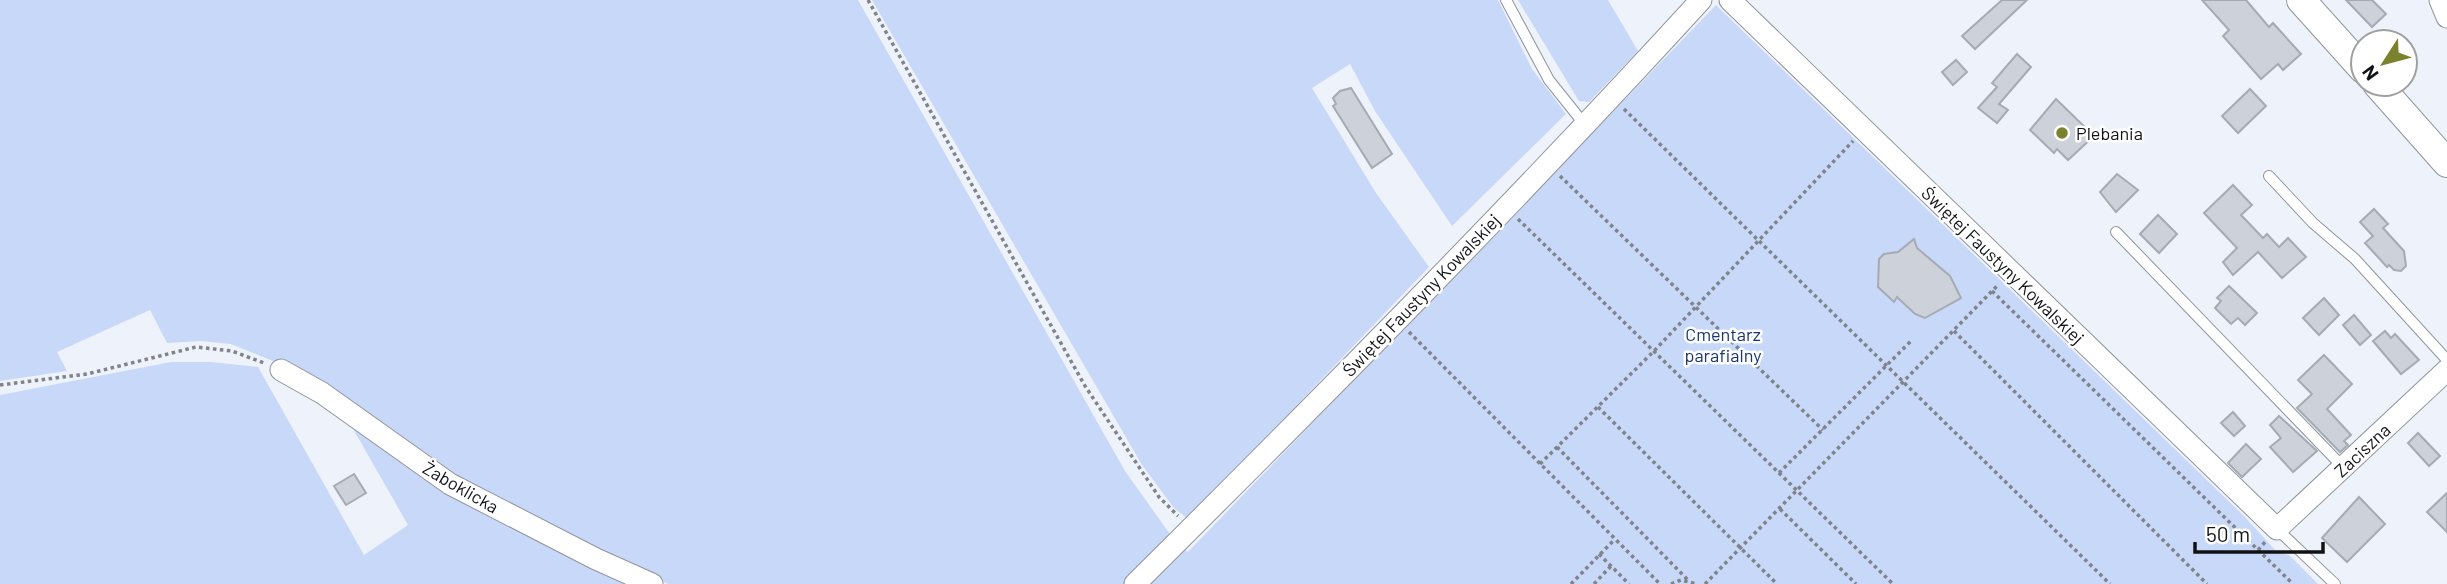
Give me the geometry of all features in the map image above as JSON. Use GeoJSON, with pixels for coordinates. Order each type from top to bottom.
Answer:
{"type":"FeatureCollection","features":[{"type":"Feature","properties":{"kind":"main road"},"geometry":{"type":"LineString","coordinates":[[2301,0],[2349,53]]}},
{"type":"Feature","properties":{"kind":"main road"},"geometry":{"type":"LineString","coordinates":[[2389,98],[2447,163]]}},
{"type":"Feature","properties":{"kind":"street","name":"Świętej Faustyny Kowalskiej"},"geometry":{"type":"LineString","coordinates":[[1135,584],[1226,497],[1396,319],[1507,208],[1701,0]]}},
{"type":"Feature","properties":{"kind":"street","name":"Świętej Faustyny Kowalskiej"},"geometry":{"type":"LineString","coordinates":[[1730,0],[2277,529]]}},
{"type":"Feature","properties":{"kind":"street"},"geometry":{"type":"LineString","coordinates":[[2440,0],[2447,17]]}},
{"type":"Feature","properties":{"kind":"street","name":"Żaboklicka"},"geometry":{"type":"LineString","coordinates":[[281,370],[322,393],[450,484],[596,559],[652,584]]}},
{"type":"Feature","properties":{"kind":"street","name":"Zaciszna"},"geometry":{"type":"LineString","coordinates":[[2277,529],[2447,370]]}},
{"type":"Feature","properties":{"kind":"lane"},"geometry":{"type":"LineString","coordinates":[[1506,0],[1549,80],[1585,125]]}},
{"type":"Feature","properties":{"kind":"lane"},"geometry":{"type":"LineString","coordinates":[[2269,176],[2313,223],[2355,259],[2447,360]]}},
{"type":"Feature","properties":{"kind":"lane"},"geometry":{"type":"LineString","coordinates":[[2116,232],[2343,467]]}},
{"type":"Feature","properties":{"kind":"lane"},"geometry":{"type":"LineString","coordinates":[[2277,529],[2335,584]]}},
{"type":"Feature","properties":{"kind":"path"},"geometry":{"type":"LineString","coordinates":[[868,0],[1085,386],[1160,497],[1190,529]]}},
{"type":"Feature","properties":{"kind":"path"},"geometry":{"type":"LineString","coordinates":[[1612,97],[1905,380],[2110,584]]}},
{"type":"Feature","properties":{"kind":"path"},"geometry":{"type":"LineString","coordinates":[[1540,464],[1654,351],[1858,136]]}},
{"type":"Feature","properties":{"kind":"path"},"geometry":{"type":"LineString","coordinates":[[1560,176],[1823,430]]}},
{"type":"Feature","properties":{"kind":"path"},"geometry":{"type":"LineString","coordinates":[[1507,208],[1893,584]]}},
{"type":"Feature","properties":{"kind":"path"},"geometry":{"type":"LineString","coordinates":[[1706,584],[2004,279]]}},
{"type":"Feature","properties":{"kind":"path"},"geometry":{"type":"LineString","coordinates":[[1992,291],[2293,584]]}},
{"type":"Feature","properties":{"kind":"path"},"geometry":{"type":"LineString","coordinates":[[1396,319],[1660,584]]}},
{"type":"Feature","properties":{"kind":"path"},"geometry":{"type":"LineString","coordinates":[[1954,331],[2207,584]]}},
{"type":"Feature","properties":{"kind":"path"},"geometry":{"type":"LineString","coordinates":[[1779,473],[1911,341]]}},
{"type":"Feature","properties":{"kind":"path"},"geometry":{"type":"LineString","coordinates":[[0,385],[86,374],[196,347],[233,351],[281,370]]}},
{"type":"Feature","properties":{"kind":"path"},"geometry":{"type":"LineString","coordinates":[[1598,407],[1777,584]]}},
{"type":"Feature","properties":{"kind":"path"},"geometry":{"type":"LineString","coordinates":[[1557,447],[1689,581],[1696,584]]}},
{"type":"Feature","properties":{"kind":"path"},"geometry":{"type":"LineString","coordinates":[[1779,509],[1856,584]]}},
{"type":"Feature","properties":{"kind":"path"},"geometry":{"type":"LineString","coordinates":[[1571,584],[1615,539]]}},
{"type":"Feature","properties":{"kind":"path"},"geometry":{"type":"LineString","coordinates":[[1599,554],[1629,584]]}},
{"type":"Feature","properties":{"kind":"path"},"geometry":{"type":"LineString","coordinates":[[1594,584],[1611,566]]}},
{"type":"Feature","properties":{"kind":"path"},"geometry":{"type":"LineString","coordinates":[[1617,584],[1623,578]]}},
{"type":"Feature","properties":{"kind":"path"},"geometry":{"type":"LineString","coordinates":[[1671,584],[1689,581]]}},
{"type":"Feature","properties":{"kind":"green space"},"geometry":{"type":"Polygon","coordinates":[[[0,0],[858,0],[1125,471],[1172,537],[1126,584],[668,584],[460,484],[290,368],[231,344],[201,341],[167,343],[150,310],[57,352],[67,371],[0,381],[0,0]]]}},
{"type":"Feature","properties":{"kind":"green space"},"geometry":{"type":"Polygon","coordinates":[[[872,0],[1498,0],[1532,69],[1566,114],[1452,226],[1375,111],[1350,64],[1312,88],[1376,193],[1429,267],[1188,519],[1174,508],[1142,465],[872,0]]]}},
{"type":"Feature","properties":{"kind":"green space"},"geometry":{"type":"Polygon","coordinates":[[[1518,0],[1608,0],[1638,51],[1589,102],[1579,101],[1518,0]]]}},
{"type":"Feature","properties":{"kind":"green space","name":"Cmentarz parafialny"},"geometry":{"type":"Polygon","coordinates":[[[1716,5],[2243,515],[2278,553],[2289,555],[2318,584],[1141,584],[1180,546],[1188,552],[1716,5]]]}},
{"type":"Feature","properties":{"kind":"green space"},"geometry":{"type":"Polygon","coordinates":[[[171,362],[211,362],[258,367],[364,555],[408,525],[348,420],[635,584],[0,584],[0,395],[171,362]]]}},
{"type":"Feature","properties":{"kind":"building"},"geometry":{"type":"Polygon","coordinates":[[[2002,0],[2027,0],[1975,49],[1962,36],[2002,0]]]}},
{"type":"Feature","properties":{"kind":"building"},"geometry":{"type":"Polygon","coordinates":[[[2202,0],[2246,0],[2269,27],[2273,23],[2301,54],[2283,70],[2278,64],[2261,79],[2223,36],[2229,30],[2202,0]]]}},
{"type":"Feature","properties":{"kind":"building"},"geometry":{"type":"Polygon","coordinates":[[[2346,0],[2372,0],[2386,14],[2372,27],[2346,0]]]}},
{"type":"Feature","properties":{"kind":"building"},"geometry":{"type":"Polygon","coordinates":[[[2017,54],[2031,67],[1999,104],[2008,110],[1997,123],[1978,108],[1997,87],[1992,83],[2017,54]]]}},
{"type":"Feature","properties":{"kind":"building"},"geometry":{"type":"Polygon","coordinates":[[[1956,60],[1967,72],[1953,85],[1942,72],[1956,60]]]}},
{"type":"Feature","properties":{"kind":"building"},"geometry":{"type":"Polygon","coordinates":[[[1351,88],[1392,154],[1372,168],[1333,106],[1336,104],[1333,98],[1340,91],[1351,88]]]}},
{"type":"Feature","properties":{"kind":"building"},"geometry":{"type":"Polygon","coordinates":[[[2250,89],[2266,106],[2238,133],[2222,116],[2250,89]]]}},
{"type":"Feature","properties":{"kind":"building","name":"Plebania"},"geometry":{"type":"Polygon","coordinates":[[[2056,99],[2094,136],[2068,160],[2057,149],[2054,153],[2030,130],[2056,99]]]}},
{"type":"Feature","properties":{"kind":"building"},"geometry":{"type":"Polygon","coordinates":[[[2117,174],[2138,190],[2116,212],[2100,192],[2117,174]]]}},
{"type":"Feature","properties":{"kind":"building"},"geometry":{"type":"Polygon","coordinates":[[[2233,185],[2252,205],[2241,215],[2263,238],[2267,234],[2279,247],[2288,238],[2306,257],[2282,278],[2258,252],[2233,275],[2223,262],[2237,248],[2204,213],[2233,185]]]}},
{"type":"Feature","properties":{"kind":"building"},"geometry":{"type":"Polygon","coordinates":[[[2374,209],[2388,224],[2383,228],[2404,251],[2406,266],[2401,271],[2394,270],[2389,265],[2387,267],[2365,243],[2373,236],[2360,222],[2374,209]]]}},
{"type":"Feature","properties":{"kind":"building"},"geometry":{"type":"Polygon","coordinates":[[[2158,215],[2177,234],[2159,253],[2140,234],[2158,215]]]}},
{"type":"Feature","properties":{"kind":"building"},"geometry":{"type":"Polygon","coordinates":[[[1914,239],[1917,248],[1950,276],[1961,298],[1925,318],[1915,314],[1897,297],[1894,302],[1878,287],[1879,259],[1884,254],[1898,252],[1914,239]]]}},
{"type":"Feature","properties":{"kind":"building"},"geometry":{"type":"Polygon","coordinates":[[[2229,286],[2257,313],[2245,325],[2238,318],[2231,324],[2215,308],[2221,301],[2217,298],[2229,286]]]}},
{"type":"Feature","properties":{"kind":"building"},"geometry":{"type":"Polygon","coordinates":[[[2324,298],[2339,315],[2319,335],[2303,318],[2324,298]]]}},
{"type":"Feature","properties":{"kind":"building"},"geometry":{"type":"Polygon","coordinates":[[[2354,315],[2371,335],[2360,345],[2343,325],[2354,315]]]}},
{"type":"Feature","properties":{"kind":"building"},"geometry":{"type":"Polygon","coordinates":[[[2385,331],[2391,338],[2395,334],[2419,360],[2401,374],[2373,341],[2385,331]]]}},
{"type":"Feature","properties":{"kind":"building"},"geometry":{"type":"Polygon","coordinates":[[[2324,355],[2352,384],[2327,409],[2351,435],[2344,441],[2348,445],[2340,452],[2297,408],[2312,394],[2298,380],[2324,355]]]}},
{"type":"Feature","properties":{"kind":"building"},"geometry":{"type":"Polygon","coordinates":[[[2233,412],[2245,426],[2234,436],[2221,423],[2233,412]]]}},
{"type":"Feature","properties":{"kind":"building"},"geometry":{"type":"Polygon","coordinates":[[[2279,416],[2317,451],[2293,472],[2270,447],[2281,438],[2270,425],[2279,416]]]}},
{"type":"Feature","properties":{"kind":"building"},"geometry":{"type":"Polygon","coordinates":[[[2418,433],[2440,456],[2429,466],[2408,443],[2418,433]]]}},
{"type":"Feature","properties":{"kind":"building"},"geometry":{"type":"Polygon","coordinates":[[[2246,444],[2261,459],[2242,477],[2228,463],[2246,444]]]}},
{"type":"Feature","properties":{"kind":"building"},"geometry":{"type":"Polygon","coordinates":[[[354,474],[366,493],[346,505],[334,486],[354,474]]]}},
{"type":"Feature","properties":{"kind":"building"},"geometry":{"type":"Polygon","coordinates":[[[2447,493],[2447,532],[2427,512],[2447,493]]]}},
{"type":"Feature","properties":{"kind":"building"},"geometry":{"type":"Polygon","coordinates":[[[2359,497],[2385,524],[2347,562],[2322,538],[2359,497]]]}},
{"type":"Feature","properties":{"kind":"place","name":"Plebania"},"geometry":{"type":"Point","coordinates":[2062,133]}}]}
